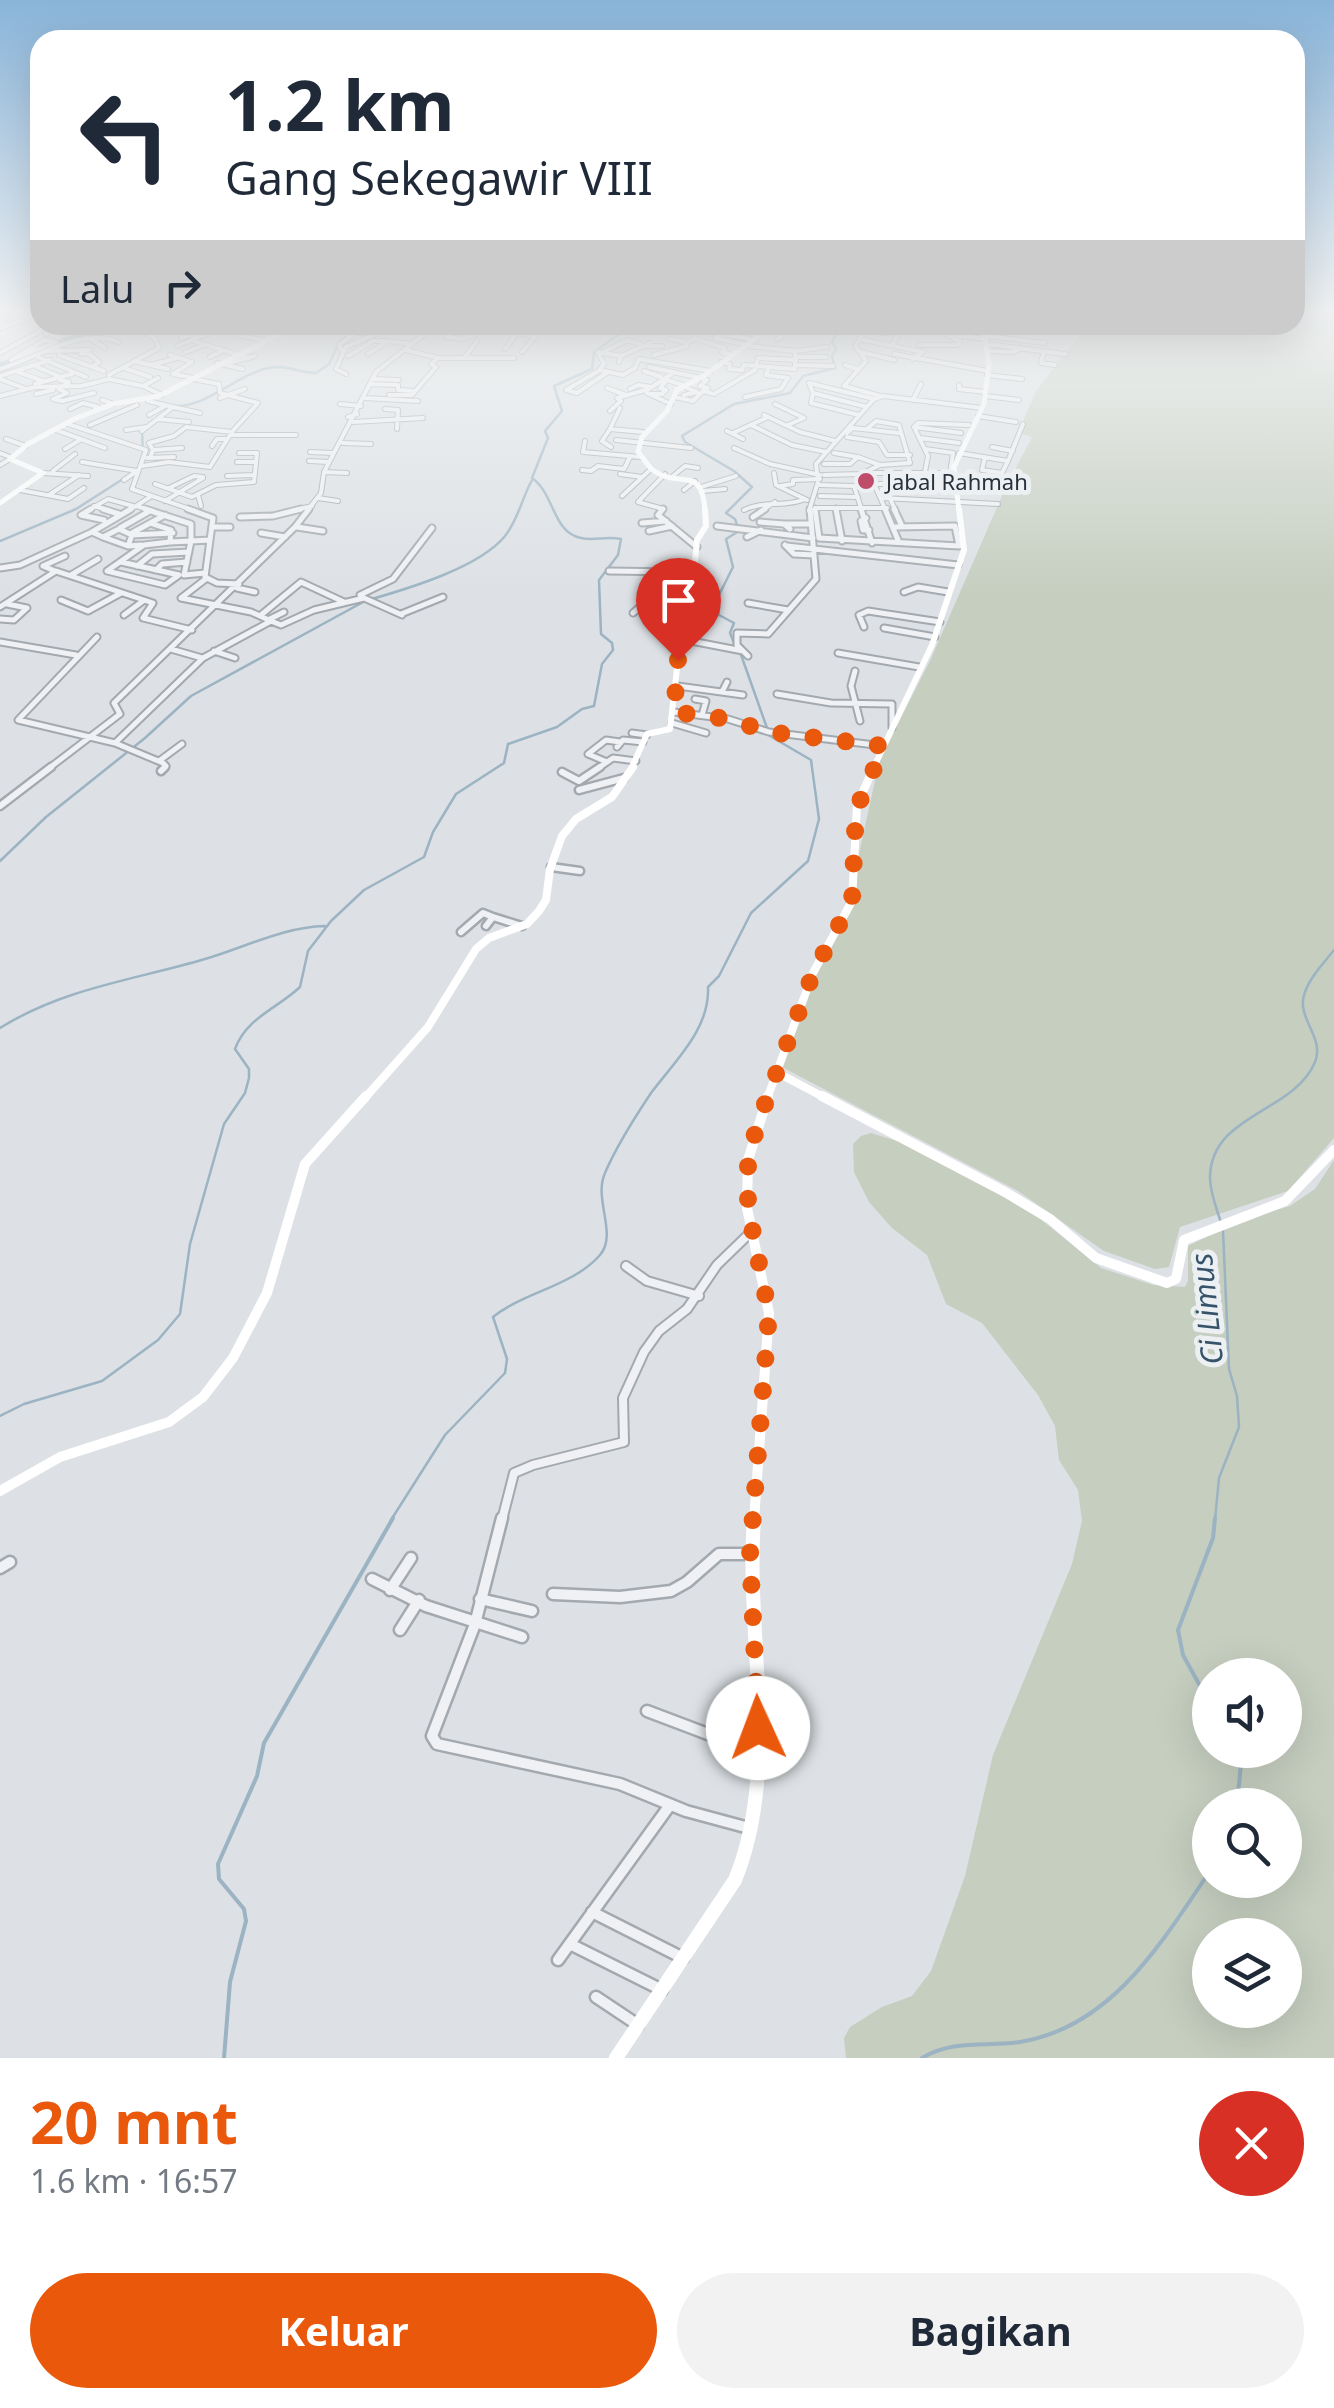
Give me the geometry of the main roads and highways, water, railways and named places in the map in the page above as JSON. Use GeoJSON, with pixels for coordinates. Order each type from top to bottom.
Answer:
{"type":"FeatureCollection","features":[{"type":"Feature","properties":{"kind":"waterway"},"geometry":{"type":"LineString","coordinates":[[177,406],[189,405]]}},
{"type":"Feature","properties":{"kind":"waterway"},"geometry":{"type":"LineString","coordinates":[[0,1416],[24,1404],[102,1381],[158,1340],[180,1314],[190,1244],[224,1124],[245,1093],[249,1078],[249,1069],[235,1049],[240,1038],[255,1021],[300,987],[308,951],[331,921],[364,890],[424,857],[433,832],[456,794],[504,763],[508,744],[557,727],[582,709],[594,706],[602,664],[613,650],[612,643],[601,634],[599,580],[618,555],[621,539],[586,539],[572,534],[564,528],[532,478],[548,438],[545,431],[562,411],[560,405]]}},
{"type":"Feature","properties":{"kind":"waterway"},"geometry":{"type":"LineString","coordinates":[[732,405],[682,436],[685,442],[734,471],[752,487],[726,513],[735,519],[739,531],[726,539],[733,567],[717,599],[719,615],[734,623],[730,633],[735,645]]}},
{"type":"Feature","properties":{"kind":"waterway"},"geometry":{"type":"LineString","coordinates":[[142,430],[143,454]]}},
{"type":"Feature","properties":{"kind":"waterway"},"geometry":{"type":"LineString","coordinates":[[0,541],[76,509],[123,479]]}},
{"type":"Feature","properties":{"kind":"waterway"},"geometry":{"type":"LineString","coordinates":[[372,599],[462,567],[494,547],[517,516],[532,480]]}},
{"type":"Feature","properties":{"kind":"waterway"},"geometry":{"type":"LineString","coordinates":[[0,861],[46,817],[191,696],[365,601]]}},
{"type":"Feature","properties":{"kind":"waterway"},"geometry":{"type":"LineString","coordinates":[[740,652],[767,728]]}},
{"type":"Feature","properties":{"kind":"waterway"},"geometry":{"type":"LineString","coordinates":[[391,1520],[445,1435],[505,1373],[507,1359],[493,1317],[576,1274],[600,1255],[607,1237],[602,1183],[615,1153],[651,1093],[697,1031],[708,987],[719,976],[751,913],[808,861],[819,819],[811,760],[770,736]]}},
{"type":"Feature","properties":{"kind":"waterway"},"geometry":{"type":"LineString","coordinates":[[0,1028],[74,994],[205,959],[279,934],[325,926]]}},
{"type":"Feature","properties":{"kind":"waterway","name":"Ci Limus"},"geometry":{"type":"LineString","coordinates":[[1221,1223],[1210,1184],[1214,1157],[1223,1140],[1290,1093],[1315,1062],[1317,1045],[1304,1012],[1304,995],[1334,950]]}},
{"type":"Feature","properties":{"kind":"waterway","name":"Ci Limus"},"geometry":{"type":"LineString","coordinates":[[1215,1520],[1219,1478],[1239,1427],[1237,1396],[1229,1369],[1223,1231]]}},
{"type":"Feature","properties":{"kind":"waterway"},"geometry":{"type":"LineString","coordinates":[[224,2058],[230,1982],[246,1921],[244,1909],[219,1879],[218,1864],[257,1776],[264,1743],[393,1518]]}},
{"type":"Feature","properties":{"kind":"waterway","name":"Ci Limus"},"geometry":{"type":"LineString","coordinates":[[1192,1671],[1183,1655],[1178,1630],[1213,1538],[1215,1518]]}},
{"type":"Feature","properties":{"kind":"waterway","name":"Ci Limus"},"geometry":{"type":"LineString","coordinates":[[1239,1788],[1241,1768]]}},
{"type":"Feature","properties":{"kind":"waterway","name":"Ci Limus"},"geometry":{"type":"LineString","coordinates":[[922,2058],[958,2046],[1020,2042],[1053,2033],[1082,2019],[1132,1977],[1192,1898]]}},
{"type":"Feature","properties":{"kind":"place","name":"Jabal Rahmah"},"geometry":{"type":"Point","coordinates":[866,481]}}]}
